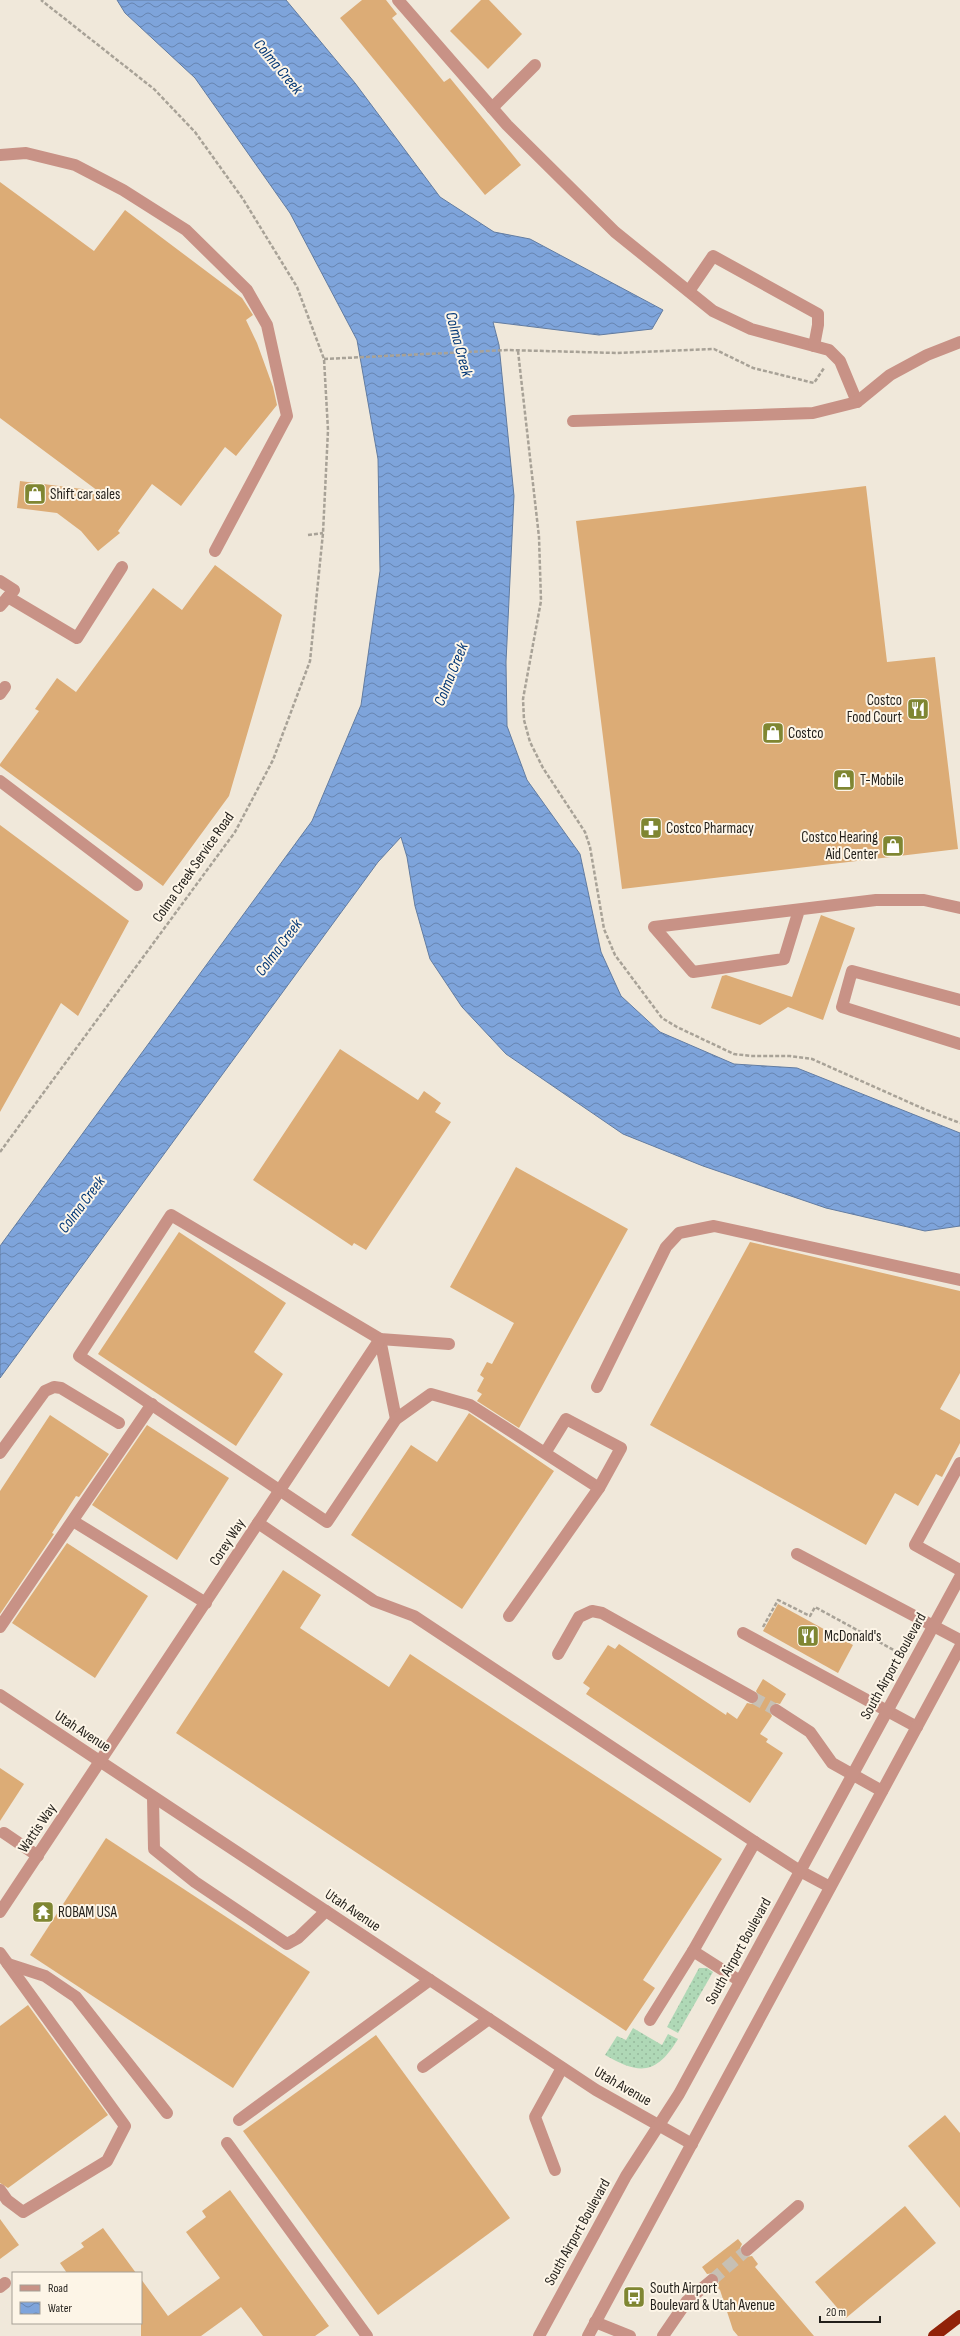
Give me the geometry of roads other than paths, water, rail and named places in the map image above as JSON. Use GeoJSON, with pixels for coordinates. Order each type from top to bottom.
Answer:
{"type":"FeatureCollection","features":[{"type":"Feature","properties":{"kind":"highway"},"geometry":{"type":"LineString","coordinates":[[934,2336],[960,2316]]}},
{"type":"Feature","properties":{"kind":"street"},"geometry":{"type":"LineString","coordinates":[[398,0],[507,125],[615,232],[689,290],[713,311],[751,329],[829,350],[840,361],[857,402]]}},
{"type":"Feature","properties":{"kind":"street"},"geometry":{"type":"LineString","coordinates":[[492,108],[536,65]]}},
{"type":"Feature","properties":{"kind":"street"},"geometry":{"type":"LineString","coordinates":[[0,155],[26,153],[75,165],[130,194],[186,230],[247,290],[267,325],[288,416],[215,551]]}},
{"type":"Feature","properties":{"kind":"street"},"geometry":{"type":"LineString","coordinates":[[689,290],[713,256],[818,314],[818,325],[814,346]]}},
{"type":"Feature","properties":{"kind":"street"},"geometry":{"type":"LineString","coordinates":[[572,421],[813,413],[857,402],[896,372],[927,355],[960,342]]}},
{"type":"Feature","properties":{"kind":"street"},"geometry":{"type":"LineString","coordinates":[[0,581],[7,597],[77,638],[122,567]]}},
{"type":"Feature","properties":{"kind":"street"},"geometry":{"type":"LineString","coordinates":[[0,781],[137,885]]}},
{"type":"Feature","properties":{"kind":"street"},"geometry":{"type":"LineString","coordinates":[[799,910],[784,959],[693,972],[654,928],[799,910],[900,898],[924,900],[960,908]]}},
{"type":"Feature","properties":{"kind":"street"},"geometry":{"type":"LineString","coordinates":[[960,1000],[852,971],[842,1007],[960,1044]]}},
{"type":"Feature","properties":{"kind":"street"},"geometry":{"type":"LineString","coordinates":[[449,1344],[380,1339],[171,1214],[79,1356],[281,1489],[328,1522],[396,1419],[431,1394],[470,1405],[599,1488]]}},
{"type":"Feature","properties":{"kind":"street"},"geometry":{"type":"LineString","coordinates":[[597,1387],[666,1247],[679,1233],[714,1226],[960,1280]]}},
{"type":"Feature","properties":{"kind":"street"},"geometry":{"type":"LineString","coordinates":[[380,1339],[396,1419]]}},
{"type":"Feature","properties":{"kind":"street","name":"Corey Way"},"geometry":{"type":"LineString","coordinates":[[100,1762],[380,1339]]}},
{"type":"Feature","properties":{"kind":"street"},"geometry":{"type":"LineString","coordinates":[[0,1452],[45,1391],[54,1387],[61,1388],[119,1424]]}},
{"type":"Feature","properties":{"kind":"street"},"geometry":{"type":"LineString","coordinates":[[0,1627],[152,1404]]}},
{"type":"Feature","properties":{"kind":"street"},"geometry":{"type":"LineString","coordinates":[[509,1616],[599,1488],[621,1448],[566,1419],[546,1453]]}},
{"type":"Feature","properties":{"kind":"street"},"geometry":{"type":"LineString","coordinates":[[960,1463],[915,1545],[960,1570]]}},
{"type":"Feature","properties":{"kind":"street"},"geometry":{"type":"LineString","coordinates":[[72,1521],[206,1603]]}},
{"type":"Feature","properties":{"kind":"street"},"geometry":{"type":"LineString","coordinates":[[258,1523],[374,1601],[414,1616],[755,1842],[830,1888]]}},
{"type":"Feature","properties":{"kind":"street"},"geometry":{"type":"LineString","coordinates":[[797,1554],[960,1640]]}},
{"type":"Feature","properties":{"kind":"street","name":"South Airport Boulevard"},"geometry":{"type":"LineString","coordinates":[[539,2336],[626,2176],[679,2094],[960,1577]]}},
{"type":"Feature","properties":{"kind":"street"},"geometry":{"type":"LineString","coordinates":[[558,1654],[579,1618],[592,1611],[602,1613],[752,1697]]}},
{"type":"Feature","properties":{"kind":"street"},"geometry":{"type":"LineString","coordinates":[[743,1633],[917,1727]]}},
{"type":"Feature","properties":{"kind":"street"},"geometry":{"type":"LineString","coordinates":[[588,2336],[960,1647]]}},
{"type":"Feature","properties":{"kind":"street","name":"Utah Avenue"},"geometry":{"type":"LineString","coordinates":[[0,1696],[562,2068],[596,2090],[692,2144]]}},
{"type":"Feature","properties":{"kind":"street"},"geometry":{"type":"LineString","coordinates":[[776,1710],[810,1732],[832,1763],[882,1791]]}},
{"type":"Feature","properties":{"kind":"street","name":"Wattis Way"},"geometry":{"type":"LineString","coordinates":[[0,1912],[100,1762]]}},
{"type":"Feature","properties":{"kind":"street"},"geometry":{"type":"LineString","coordinates":[[153,1797],[154,1849],[195,1882],[287,1944],[298,1938],[326,1911]]}},
{"type":"Feature","properties":{"kind":"street"},"geometry":{"type":"LineString","coordinates":[[4,1833],[38,1856]]}},
{"type":"Feature","properties":{"kind":"street"},"geometry":{"type":"LineString","coordinates":[[650,2020],[693,1951],[755,1842]]}},
{"type":"Feature","properties":{"kind":"street"},"geometry":{"type":"LineString","coordinates":[[693,1951],[740,1981]]}},
{"type":"Feature","properties":{"kind":"street"},"geometry":{"type":"LineString","coordinates":[[0,1954],[125,2126],[108,2161],[23,2212],[7,2200],[0,2190]]}},
{"type":"Feature","properties":{"kind":"street"},"geometry":{"type":"LineString","coordinates":[[8,1964],[45,1976],[76,1997],[167,2113]]}},
{"type":"Feature","properties":{"kind":"street"},"geometry":{"type":"LineString","coordinates":[[239,2120],[430,1980]]}},
{"type":"Feature","properties":{"kind":"street"},"geometry":{"type":"LineString","coordinates":[[423,2067],[489,2019]]}},
{"type":"Feature","properties":{"kind":"street"},"geometry":{"type":"LineString","coordinates":[[555,2170],[535,2117],[562,2068]]}},
{"type":"Feature","properties":{"kind":"street"},"geometry":{"type":"LineString","coordinates":[[227,2143],[367,2336]]}},
{"type":"Feature","properties":{"kind":"street"},"geometry":{"type":"LineString","coordinates":[[747,2250],[798,2206]]}},
{"type":"Feature","properties":{"kind":"street"},"geometry":{"type":"LineString","coordinates":[[663,2336],[687,2301],[712,2280]]}},
{"type":"Feature","properties":{"kind":"street"},"geometry":{"type":"LineString","coordinates":[[595,2322],[630,2336]]}},
{"type":"Feature","properties":{"kind":"water","name":"Colma Creek"},"geometry":{"type":"Polygon","coordinates":[[[117,0],[286,0],[355,83],[440,197],[494,232],[530,239],[663,310],[652,329],[599,335],[493,322],[499,345],[514,496],[506,662],[507,726],[527,780],[580,854],[601,952],[621,996],[660,1032],[734,1064],[797,1068],[960,1133],[960,1226],[925,1231],[826,1208],[703,1166],[623,1134],[506,1054],[462,1007],[430,959],[415,906],[407,857],[401,837],[378,862],[0,1378],[0,1246],[312,821],[361,705],[380,571],[378,459],[357,340],[290,213],[195,78],[125,13],[117,0]]]}},
{"type":"Feature","properties":{"kind":"tunnel"},"geometry":{"type":"LineString","coordinates":[[752,1697],[776,1710]]}},
{"type":"Feature","properties":{"kind":"tunnel"},"geometry":{"type":"LineString","coordinates":[[712,2280],[747,2250]]}},
{"type":"Feature","properties":{"kind":"place","name":"Shift car sales"},"geometry":{"type":"Point","coordinates":[35,494]}},
{"type":"Feature","properties":{"kind":"place","name":"Costco Food Court"},"geometry":{"type":"Point","coordinates":[918,709]}},
{"type":"Feature","properties":{"kind":"place","name":"Costco"},"geometry":{"type":"Point","coordinates":[773,733]}},
{"type":"Feature","properties":{"kind":"place","name":"T-Mobile"},"geometry":{"type":"Point","coordinates":[844,780]}},
{"type":"Feature","properties":{"kind":"place","name":"Costco Pharmacy"},"geometry":{"type":"Point","coordinates":[651,828]}},
{"type":"Feature","properties":{"kind":"place","name":"Costco Hearing Aid Center"},"geometry":{"type":"Point","coordinates":[893,846]}},
{"type":"Feature","properties":{"kind":"place","name":"McDonald's"},"geometry":{"type":"Point","coordinates":[808,1636]}},
{"type":"Feature","properties":{"kind":"place","name":"ROBAM USA"},"geometry":{"type":"Point","coordinates":[43,1912]}},
{"type":"Feature","properties":{"kind":"place","name":"South Airport Boulevard & Utah Avenue"},"geometry":{"type":"Point","coordinates":[634,2297]}}]}
